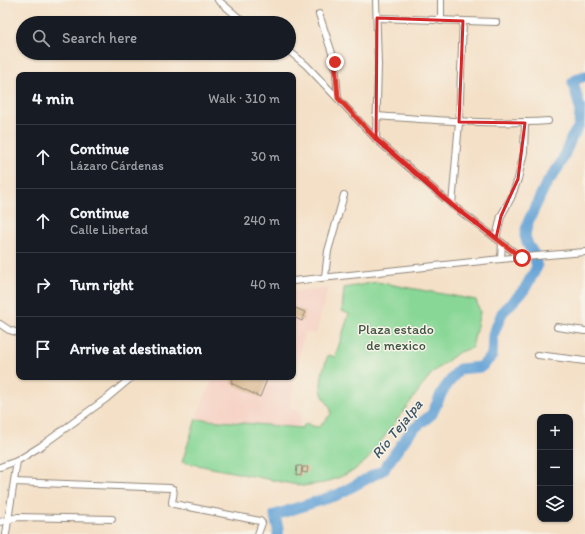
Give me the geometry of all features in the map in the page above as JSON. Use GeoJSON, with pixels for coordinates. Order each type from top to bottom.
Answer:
{"type":"FeatureCollection","features":[{"type":"Feature","properties":{"kind":"street"},"geometry":{"type":"LineString","coordinates":[[218,0],[237,16]]}},
{"type":"Feature","properties":{"kind":"street"},"geometry":{"type":"LineString","coordinates":[[376,0],[376,139]]}},
{"type":"Feature","properties":{"kind":"street"},"geometry":{"type":"LineString","coordinates":[[441,0],[441,21]]}},
{"type":"Feature","properties":{"kind":"street"},"geometry":{"type":"LineString","coordinates":[[319,14],[335,62],[338,98]]}},
{"type":"Feature","properties":{"kind":"street"},"geometry":{"type":"LineString","coordinates":[[377,18],[496,22]]}},
{"type":"Feature","properties":{"kind":"street"},"geometry":{"type":"LineString","coordinates":[[452,205],[459,122],[463,21]]}},
{"type":"Feature","properties":{"kind":"street"},"geometry":{"type":"LineString","coordinates":[[296,56],[376,139],[452,205],[502,243],[525,258]]}},
{"type":"Feature","properties":{"kind":"street"},"geometry":{"type":"LineString","coordinates":[[376,116],[459,122],[525,123],[548,121]]}},
{"type":"Feature","properties":{"kind":"street"},"geometry":{"type":"LineString","coordinates":[[496,238],[501,216],[511,198],[518,179],[524,152],[525,123]]}},
{"type":"Feature","properties":{"kind":"street"},"geometry":{"type":"LineString","coordinates":[[326,277],[328,251],[344,195]]}},
{"type":"Feature","properties":{"kind":"street"},"geometry":{"type":"LineString","coordinates":[[501,259],[502,243]]}},
{"type":"Feature","properties":{"kind":"street"},"geometry":{"type":"LineString","coordinates":[[296,281],[501,259],[585,252]]}},
{"type":"Feature","properties":{"kind":"street"},"geometry":{"type":"LineString","coordinates":[[0,324],[9,330],[16,332]]}},
{"type":"Feature","properties":{"kind":"street"},"geometry":{"type":"LineString","coordinates":[[557,327],[585,331]]}},
{"type":"Feature","properties":{"kind":"street"},"geometry":{"type":"LineString","coordinates":[[538,355],[585,361]]}},
{"type":"Feature","properties":{"kind":"street"},"geometry":{"type":"LineString","coordinates":[[0,467],[17,461],[41,446],[87,413],[128,380]]}},
{"type":"Feature","properties":{"kind":"street"},"geometry":{"type":"LineString","coordinates":[[6,534],[17,461]]}},
{"type":"Feature","properties":{"kind":"street"},"geometry":{"type":"LineString","coordinates":[[14,482],[170,488],[173,489],[174,492],[172,500],[172,503],[174,504],[260,521],[262,526],[258,534]]}},
{"type":"Feature","properties":{"kind":"street"},"geometry":{"type":"LineString","coordinates":[[0,522],[18,517],[112,519]]}},
{"type":"Feature","properties":{"kind":"highlighted area"},"geometry":{"type":"Polygon","coordinates":[[[377,18],[463,21],[459,122],[525,123],[518,179],[501,216],[496,238],[452,205],[376,139],[377,18]]]}},
{"type":"Feature","properties":{"kind":"shaded area"},"geometry":{"type":"Polygon","coordinates":[[[328,288],[316,334],[304,332],[296,372],[296,291],[328,288]]]}},
{"type":"Feature","properties":{"kind":"shaded area"},"geometry":{"type":"Polygon","coordinates":[[[212,380],[294,380],[289,407],[302,412],[299,427],[196,419],[212,380]]]}},
{"type":"Feature","properties":{"kind":"green space","name":"Plaza estado de mexico"},"geometry":{"type":"Polygon","coordinates":[[[377,282],[476,300],[480,312],[472,348],[459,352],[432,373],[367,460],[353,471],[340,477],[324,483],[302,486],[182,462],[196,419],[302,428],[306,423],[319,427],[331,414],[321,389],[324,369],[328,355],[335,357],[349,314],[342,311],[344,288],[377,282]]]}},
{"type":"Feature","properties":{"kind":"building"},"geometry":{"type":"Polygon","coordinates":[[[296,308],[305,312],[302,321],[296,318],[296,308]]]}},
{"type":"Feature","properties":{"kind":"building"},"geometry":{"type":"Polygon","coordinates":[[[232,380],[267,380],[260,397],[231,383],[232,380]]]}},
{"type":"Feature","properties":{"kind":"building"},"geometry":{"type":"Polygon","coordinates":[[[297,466],[302,466],[301,476],[296,475],[297,466]]]}},
{"type":"Feature","properties":{"kind":"building"},"geometry":{"type":"Polygon","coordinates":[[[303,467],[308,467],[307,473],[302,472],[303,467]]]}},
{"type":"Feature","properties":{"kind":"waterway","name":"Río Tejalpa"},"geometry":{"type":"LineString","coordinates":[[278,534],[275,515],[337,495],[383,470],[411,431],[432,414],[442,392],[459,369],[481,367],[492,356],[493,335],[502,313],[524,290],[537,267],[534,254],[528,245],[525,236],[528,222],[545,186],[561,163],[571,139],[579,126],[580,108],[573,82],[585,76]]}},
{"type":"Feature","properties":{"kind":"route"},"geometry":{"type":"LineString","coordinates":[[335,62],[338,98],[376,139],[452,205],[522,258]]}}]}
